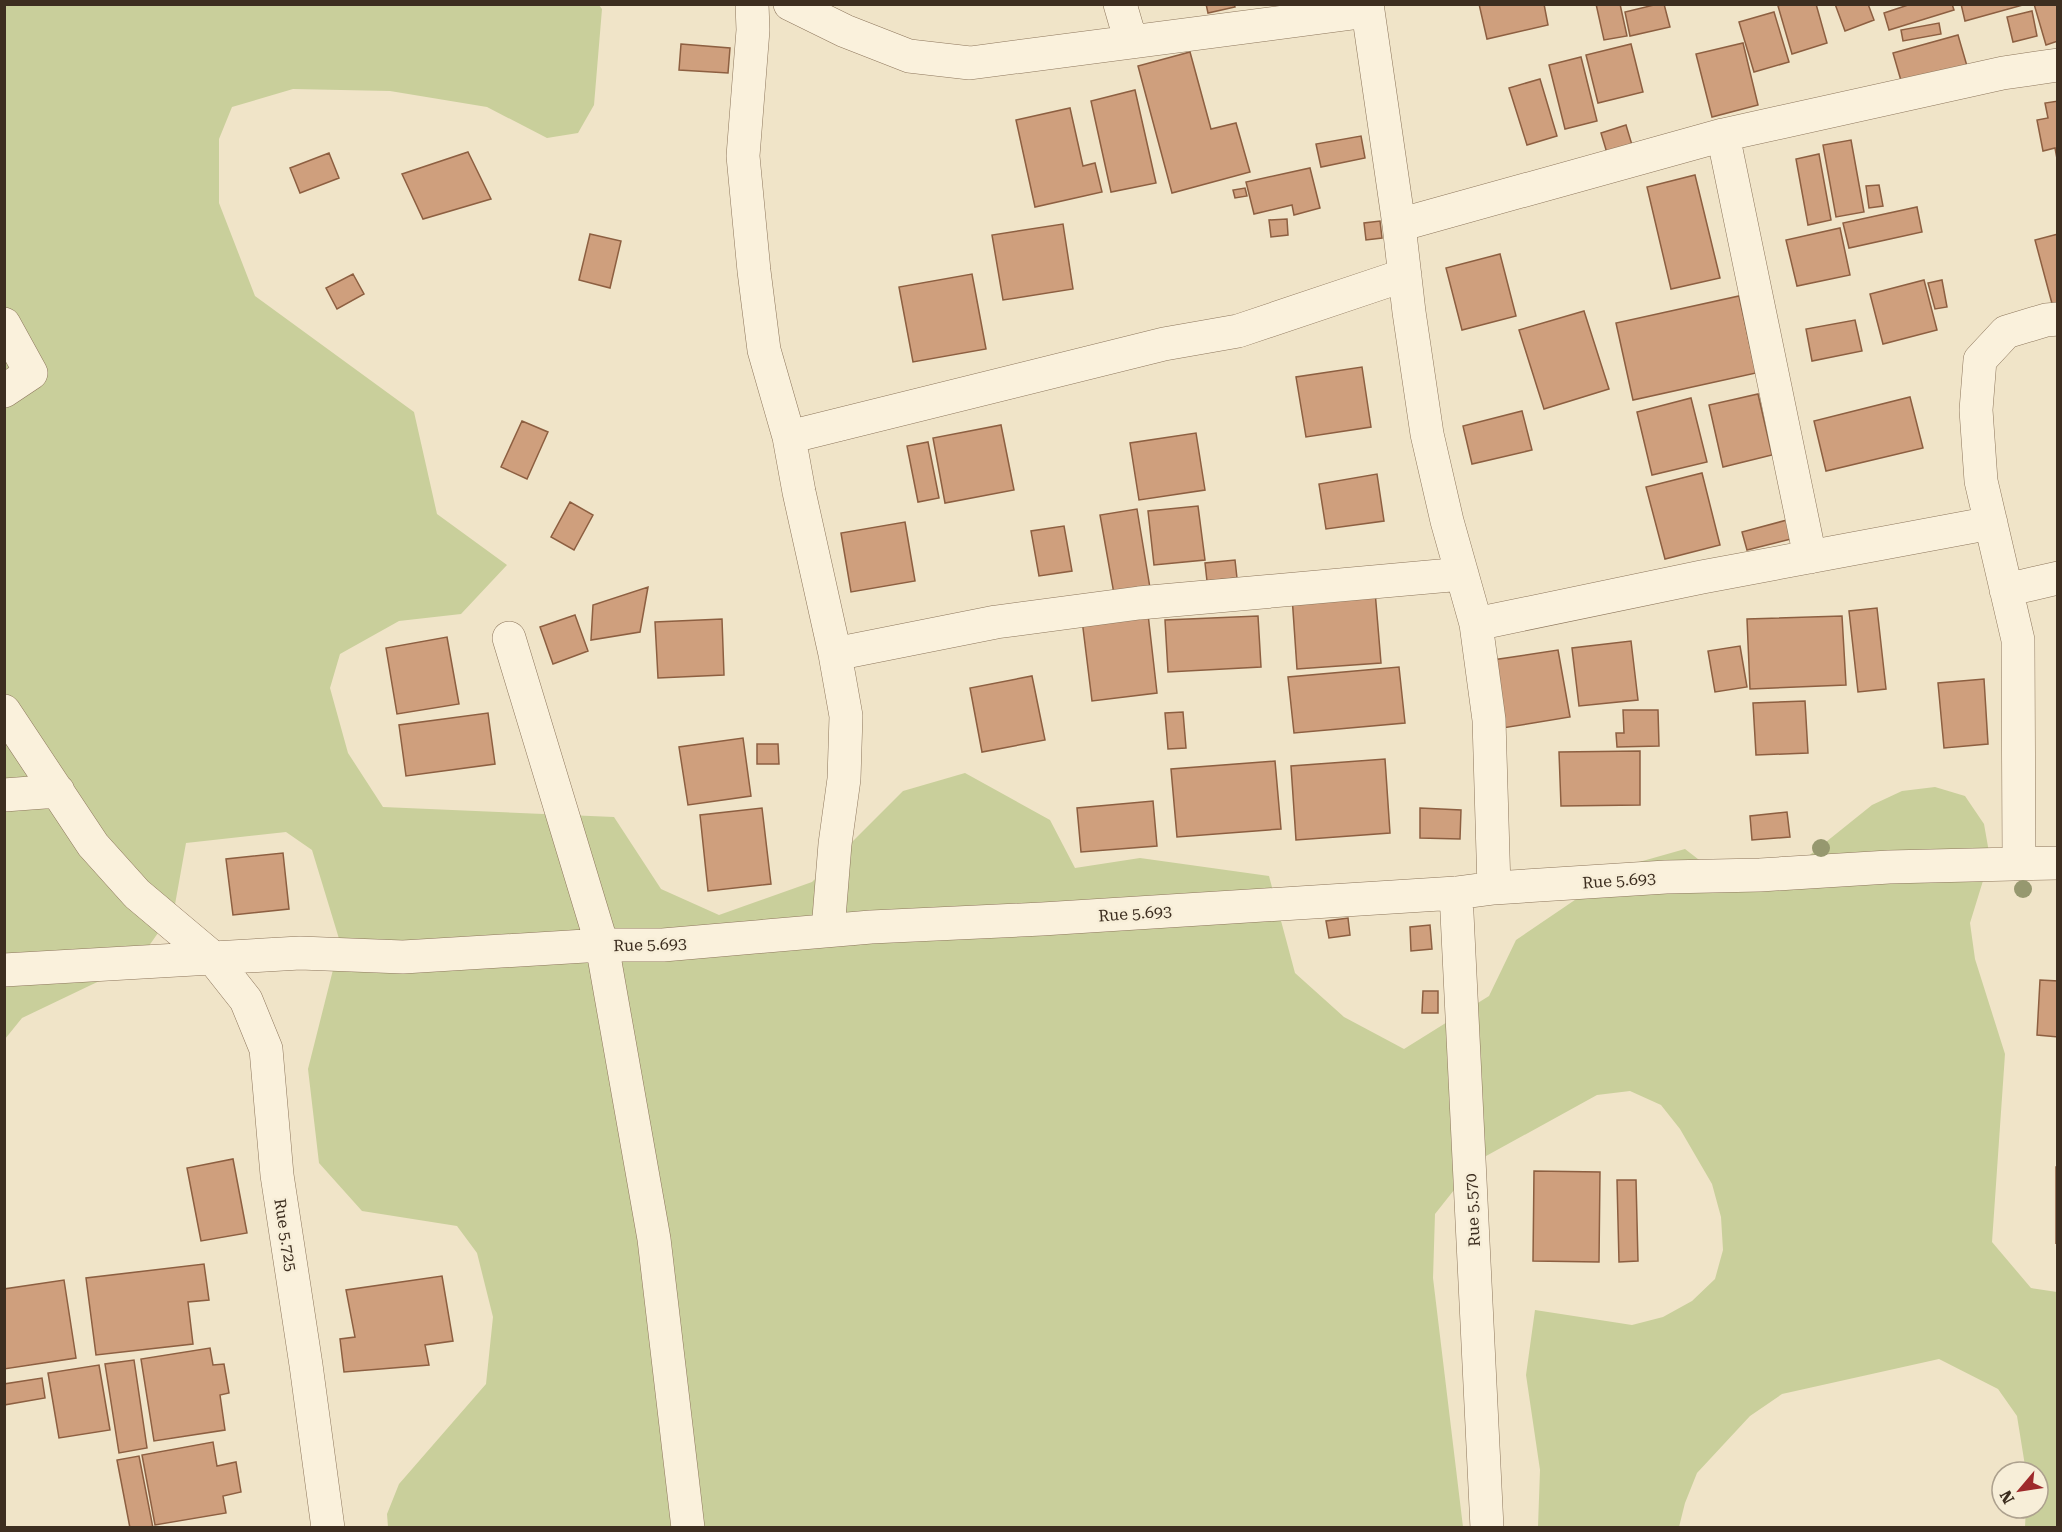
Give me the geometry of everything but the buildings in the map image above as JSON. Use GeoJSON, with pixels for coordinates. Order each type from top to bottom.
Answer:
{"type":"FeatureCollection","features":[{"type":"Feature","properties":{"kind":"street"},"geometry":{"type":"LineString","coordinates":[[752,4],[753,30],[742,156],[764,350],[789,437],[798,492],[835,654],[846,716],[844,779],[828,930]]}},
{"type":"Feature","properties":{"kind":"street"},"geometry":{"type":"LineString","coordinates":[[790,4],[845,31],[909,56],[970,63],[1368,8],[1427,434],[1476,624],[1488,720],[1494,888]]}},
{"type":"Feature","properties":{"kind":"street"},"geometry":{"type":"LineString","coordinates":[[1120,4],[1131,42]]}},
{"type":"Feature","properties":{"kind":"street"},"geometry":{"type":"LineString","coordinates":[[1399,225],[1723,135],[2003,73],[2058,65]]}},
{"type":"Feature","properties":{"kind":"street"},"geometry":{"type":"LineString","coordinates":[[1723,135],[1810,557]]}},
{"type":"Feature","properties":{"kind":"street"},"geometry":{"type":"LineString","coordinates":[[789,437],[1164,344],[1238,331],[1405,275]]}},
{"type":"Feature","properties":{"kind":"street"},"geometry":{"type":"LineString","coordinates":[[2019,863],[2018,640],[1981,481],[1976,410],[1980,360],[2006,332],[2046,320],[2058,319]]}},
{"type":"Feature","properties":{"kind":"street"},"geometry":{"type":"LineString","coordinates":[[4,324],[31,373],[4,391]]}},
{"type":"Feature","properties":{"kind":"street"},"geometry":{"type":"LineString","coordinates":[[1476,624],[1702,577],[1991,522]]}},
{"type":"Feature","properties":{"kind":"street"},"geometry":{"type":"LineString","coordinates":[[835,654],[996,622],[1128,604],[1462,574]]}},
{"type":"Feature","properties":{"kind":"street"},"geometry":{"type":"LineString","coordinates":[[2006,590],[2058,578]]}},
{"type":"Feature","properties":{"kind":"street"},"geometry":{"type":"LineString","coordinates":[[509,638],[602,945],[654,1239],[688,1527]]}},
{"type":"Feature","properties":{"kind":"street","name":"Rue 5.725"},"geometry":{"type":"LineString","coordinates":[[4,711],[93,845],[137,894],[212,957],[246,1000],[266,1049],[277,1175],[328,1527]]}},
{"type":"Feature","properties":{"kind":"street"},"geometry":{"type":"LineString","coordinates":[[4,795],[58,791]]}},
{"type":"Feature","properties":{"kind":"street","name":"Rue 5.693"},"geometry":{"type":"LineString","coordinates":[[212,957],[300,953],[403,957],[602,945],[663,945],[828,930],[1456,893],[1494,888],[1666,877],[1760,875],[1889,867],[2058,863]]}},
{"type":"Feature","properties":{"kind":"street","name":"Rue 5.570"},"geometry":{"type":"LineString","coordinates":[[1456,893],[1487,1527]]}},
{"type":"Feature","properties":{"kind":"street"},"geometry":{"type":"LineString","coordinates":[[4,970],[212,957]]}},
{"type":"Feature","properties":{"kind":"green space"},"geometry":{"type":"Polygon","coordinates":[[[5,5],[599,5],[602,9],[594,105],[578,133],[547,138],[487,107],[390,91],[293,89],[232,107],[219,139],[219,203],[255,296],[414,412],[437,514],[507,565],[461,614],[399,621],[340,654],[330,688],[348,753],[383,807],[614,817],[661,889],[719,915],[812,882],[903,791],[965,773],[1050,820],[1075,868],[1140,858],[1269,876],[1295,973],[1344,1017],[1404,1049],[1489,996],[1516,940],[1625,866],[1685,849],[1738,890],[1771,886],[1872,805],[1902,791],[1935,787],[1965,796],[1984,824],[1990,858],[1970,923],[1975,959],[2005,1054],[1992,1242],[2031,1288],[2057,1292],[2057,1527],[2025,1527],[2025,1520],[2050,1520],[2050,1460],[2024,1460],[2017,1416],[1998,1389],[1939,1359],[1782,1394],[1750,1416],[1697,1473],[1685,1503],[1679,1527],[1538,1527],[1540,1470],[1526,1375],[1535,1310],[1632,1325],[1663,1317],[1692,1301],[1715,1279],[1723,1250],[1721,1217],[1712,1184],[1680,1129],[1661,1105],[1630,1091],[1597,1095],[1477,1161],[1435,1214],[1433,1278],[1463,1527],[388,1527],[387,1514],[399,1484],[486,1384],[493,1317],[477,1253],[457,1226],[362,1211],[319,1163],[308,1069],[340,942],[312,850],[286,832],[186,843],[174,910],[137,963],[22,1018],[5,1039],[5,5]]]}}]}
